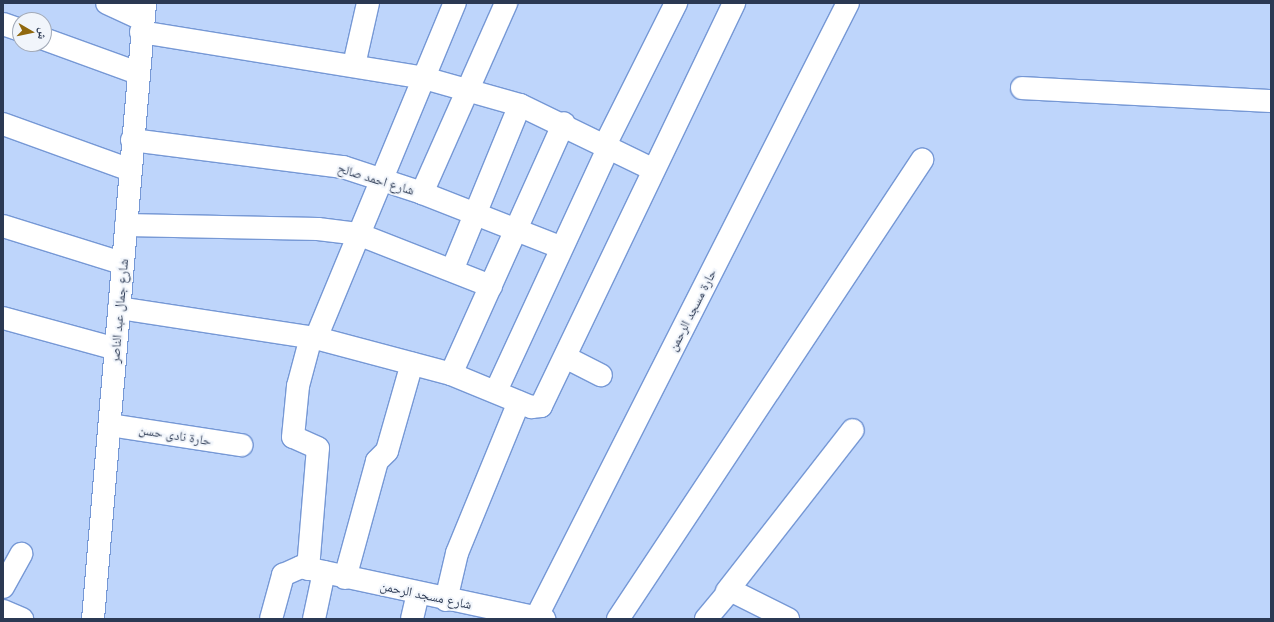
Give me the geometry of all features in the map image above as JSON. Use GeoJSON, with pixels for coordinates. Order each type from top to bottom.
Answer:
{"type":"FeatureCollection","features":[{"type":"Feature","properties":{"kind":"street"},"geometry":{"type":"LineString","coordinates":[[107,3],[143,18],[354,65],[424,78],[520,105],[564,124],[652,169]]}},
{"type":"Feature","properties":{"kind":"street"},"geometry":{"type":"LineString","coordinates":[[354,65],[368,3]]}},
{"type":"Feature","properties":{"kind":"street"},"geometry":{"type":"LineString","coordinates":[[314,619],[318,448],[293,437],[298,386],[313,338],[383,179],[455,3]]}},
{"type":"Feature","properties":{"kind":"street"},"geometry":{"type":"LineString","coordinates":[[422,193],[466,90],[506,3]]}},
{"type":"Feature","properties":{"kind":"street"},"geometry":{"type":"LineString","coordinates":[[496,391],[607,146],[676,3]]}},
{"type":"Feature","properties":{"kind":"street"},"geometry":{"type":"LineString","coordinates":[[119,308],[313,338],[452,374],[496,391],[531,407],[541,406],[567,358],[652,169],[734,3]]}},
{"type":"Feature","properties":{"kind":"street","name":"حارة مسجد الرحمن"},"geometry":{"type":"LineString","coordinates":[[541,618],[848,3]]}},
{"type":"Feature","properties":{"kind":"street","name":"شارع جمال عبد الناصر"},"geometry":{"type":"LineString","coordinates":[[93,619],[143,18]]}},
{"type":"Feature","properties":{"kind":"street"},"geometry":{"type":"LineString","coordinates":[[52,42],[138,73]]}},
{"type":"Feature","properties":{"kind":"street"},"geometry":{"type":"LineString","coordinates":[[1022,88],[1271,102]]}},
{"type":"Feature","properties":{"kind":"street"},"geometry":{"type":"LineString","coordinates":[[453,268],[520,105]]}},
{"type":"Feature","properties":{"kind":"street"},"geometry":{"type":"LineString","coordinates":[[3,124],[130,170]]}},
{"type":"Feature","properties":{"kind":"street"},"geometry":{"type":"LineString","coordinates":[[452,374],[515,230],[564,124]]}},
{"type":"Feature","properties":{"kind":"street","name":"شارع احمد صالح"},"geometry":{"type":"LineString","coordinates":[[132,140],[343,167],[422,193],[562,248]]}},
{"type":"Feature","properties":{"kind":"street"},"geometry":{"type":"LineString","coordinates":[[618,619],[922,160]]}},
{"type":"Feature","properties":{"kind":"street"},"geometry":{"type":"LineString","coordinates":[[126,225],[318,229],[358,234],[453,268],[491,286]]}},
{"type":"Feature","properties":{"kind":"street"},"geometry":{"type":"LineString","coordinates":[[3,226],[122,263]]}},
{"type":"Feature","properties":{"kind":"street"},"geometry":{"type":"LineString","coordinates":[[3,318],[116,349]]}},
{"type":"Feature","properties":{"kind":"street"},"geometry":{"type":"LineString","coordinates":[[567,358],[601,375]]}},
{"type":"Feature","properties":{"kind":"street"},"geometry":{"type":"LineString","coordinates":[[345,578],[376,461],[387,451],[412,363]]}},
{"type":"Feature","properties":{"kind":"street"},"geometry":{"type":"LineString","coordinates":[[458,608],[457,553],[519,402]]}},
{"type":"Feature","properties":{"kind":"street","name":"حارة نادى حسن"},"geometry":{"type":"LineString","coordinates":[[110,425],[241,445]]}},
{"type":"Feature","properties":{"kind":"street"},"geometry":{"type":"LineString","coordinates":[[706,619],[852,430]]}},
{"type":"Feature","properties":{"kind":"street"},"geometry":{"type":"LineString","coordinates":[[3,587],[21,554]]}},
{"type":"Feature","properties":{"kind":"street"},"geometry":{"type":"LineString","coordinates":[[271,619],[283,575],[294,567],[316,570]]}},
{"type":"Feature","properties":{"kind":"street","name":"شارع مسجد الرحمن"},"geometry":{"type":"LineString","coordinates":[[316,570],[418,594],[458,608],[541,618]]}},
{"type":"Feature","properties":{"kind":"street"},"geometry":{"type":"LineString","coordinates":[[728,591],[763,613],[788,619]]}},
{"type":"Feature","properties":{"kind":"street"},"geometry":{"type":"LineString","coordinates":[[412,619],[418,594]]}},
{"type":"Feature","properties":{"kind":"street"},"geometry":{"type":"LineString","coordinates":[[3,611],[22,619]]}}]}
